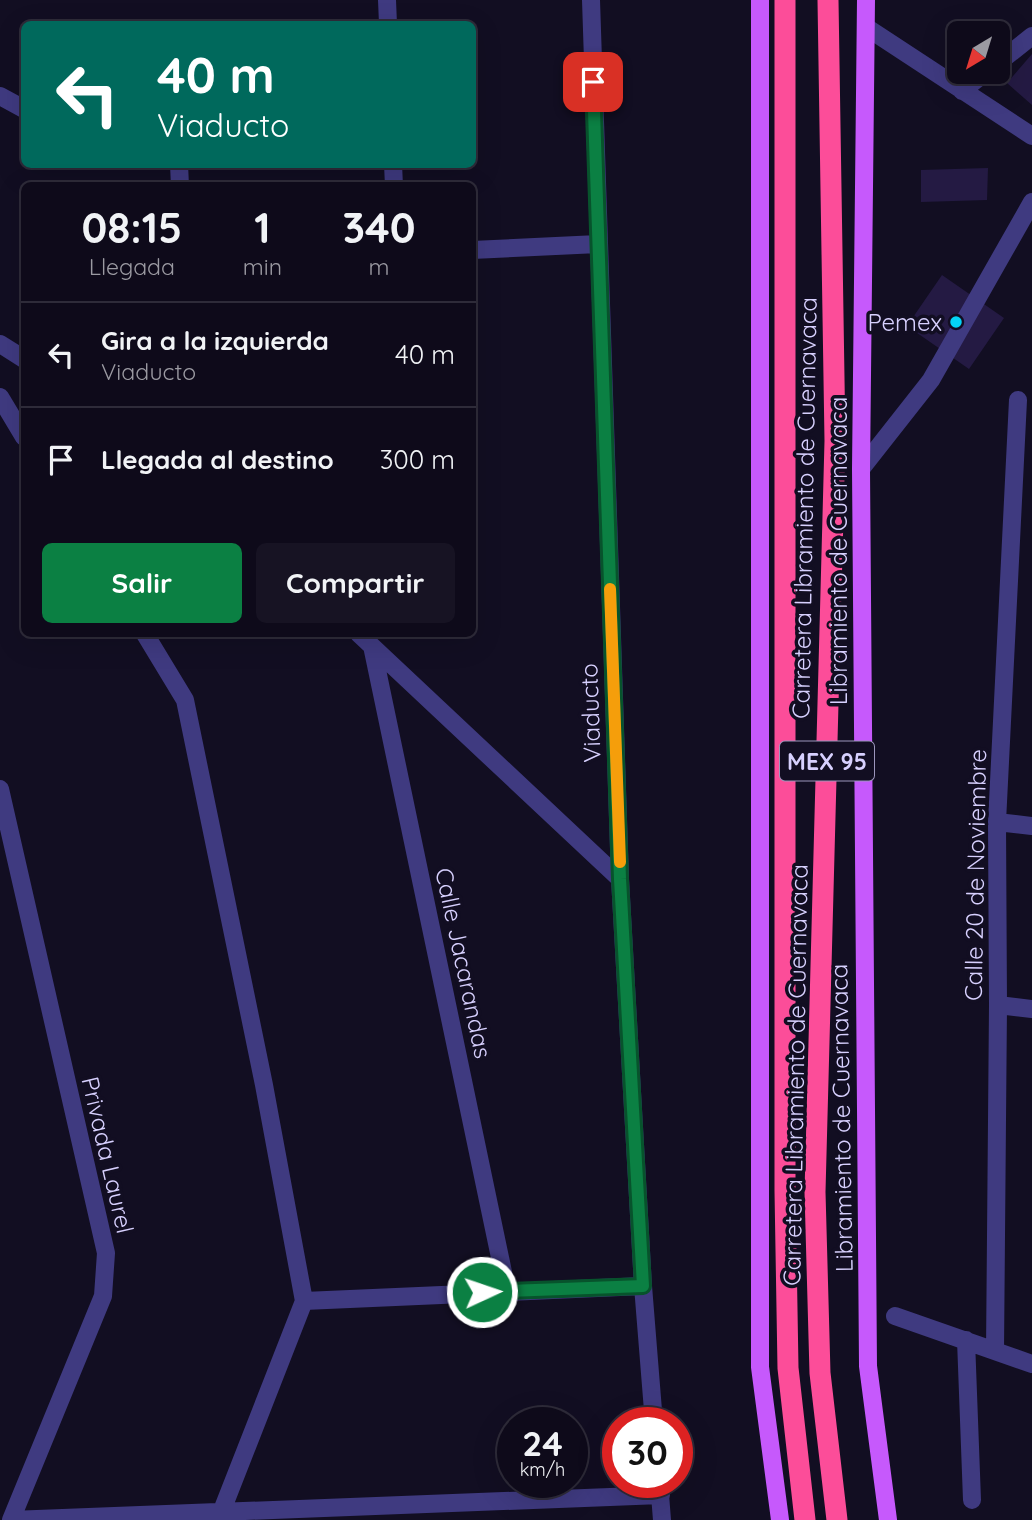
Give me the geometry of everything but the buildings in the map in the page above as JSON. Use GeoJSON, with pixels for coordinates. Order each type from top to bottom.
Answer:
{"type":"FeatureCollection","features":[{"type":"Feature","properties":{"kind":"highway","name":"Carretera Libramiento de Cuernavaca"},"geometry":{"type":"LineString","coordinates":[[785,0],[785,1204],[788,1368],[805,1520]]}},
{"type":"Feature","properties":{"kind":"highway","name":"Carretera Libramiento de Cuernavaca"},"geometry":{"type":"LineString","coordinates":[[828,0],[835,441],[815,1192],[820,1373],[837,1520]]}},
{"type":"Feature","properties":{"kind":"main road","name":"MEX 95"},"geometry":{"type":"LineString","coordinates":[[760,0],[760,1367],[780,1520]]}},
{"type":"Feature","properties":{"kind":"main road","name":"Libramiento de Cuernavaca"},"geometry":{"type":"LineString","coordinates":[[866,0],[861,469],[868,1366],[888,1520]]}},
{"type":"Feature","properties":{"kind":"street"},"geometry":{"type":"LineString","coordinates":[[387,0],[387,21]]}},
{"type":"Feature","properties":{"kind":"street","name":"Viaducto"},"geometry":{"type":"LineString","coordinates":[[591,0],[620,879],[643,1286],[653,1407]]}},
{"type":"Feature","properties":{"kind":"street"},"geometry":{"type":"LineString","coordinates":[[866,27],[1032,136]]}},
{"type":"Feature","properties":{"kind":"street"},"geometry":{"type":"LineString","coordinates":[[1010,53],[1032,36]]}},
{"type":"Feature","properties":{"kind":"street"},"geometry":{"type":"LineString","coordinates":[[962,91],[971,84]]}},
{"type":"Feature","properties":{"kind":"street"},"geometry":{"type":"LineString","coordinates":[[0,96],[21,107]]}},
{"type":"Feature","properties":{"kind":"street"},"geometry":{"type":"LineString","coordinates":[[861,469],[931,380],[1032,202]]}},
{"type":"Feature","properties":{"kind":"street"},"geometry":{"type":"LineString","coordinates":[[476,250],[598,244]]}},
{"type":"Feature","properties":{"kind":"street"},"geometry":{"type":"LineString","coordinates":[[0,397],[21,432]]}},
{"type":"Feature","properties":{"kind":"street","name":"Calle 20 de Noviembre"},"geometry":{"type":"LineString","coordinates":[[995,1350],[997,822],[1025,406]]}},
{"type":"Feature","properties":{"kind":"street"},"geometry":{"type":"LineString","coordinates":[[147,637],[185,700],[261,1072],[304,1301],[221,1513]]}},
{"type":"Feature","properties":{"kind":"street"},"geometry":{"type":"LineString","coordinates":[[362,637],[620,879]]}},
{"type":"Feature","properties":{"kind":"street","name":"Calle Jacarandas"},"geometry":{"type":"LineString","coordinates":[[372,646],[508,1291]]}},
{"type":"Feature","properties":{"kind":"street","name":"Privada Laurel"},"geometry":{"type":"LineString","coordinates":[[0,789],[106,1253],[103,1296],[11,1520]]}},
{"type":"Feature","properties":{"kind":"street"},"geometry":{"type":"LineString","coordinates":[[997,822],[1032,826]]}},
{"type":"Feature","properties":{"kind":"street"},"geometry":{"type":"LineString","coordinates":[[998,1005],[1032,1009]]}},
{"type":"Feature","properties":{"kind":"street"},"geometry":{"type":"LineString","coordinates":[[304,1301],[643,1286]]}},
{"type":"Feature","properties":{"kind":"street"},"geometry":{"type":"LineString","coordinates":[[895,1316],[1032,1364]]}},
{"type":"Feature","properties":{"kind":"street"},"geometry":{"type":"LineString","coordinates":[[966,1340],[972,1500]]}},
{"type":"Feature","properties":{"kind":"street"},"geometry":{"type":"LineString","coordinates":[[11,1520],[221,1513],[602,1492]]}},
{"type":"Feature","properties":{"kind":"street"},"geometry":{"type":"LineString","coordinates":[[661,1498],[662,1520]]}},
{"type":"Feature","properties":{"kind":"slow traffic"},"geometry":{"type":"LineString","coordinates":[[610,589],[620,862]]}},
{"type":"Feature","properties":{"kind":"place","name":"Pemex"},"geometry":{"type":"Point","coordinates":[956,322]}},
{"type":"Feature","properties":{"kind":"route"},"geometry":{"type":"LineString","coordinates":[[482,1292],[643,1286],[620,879],[593,82]]}}]}
